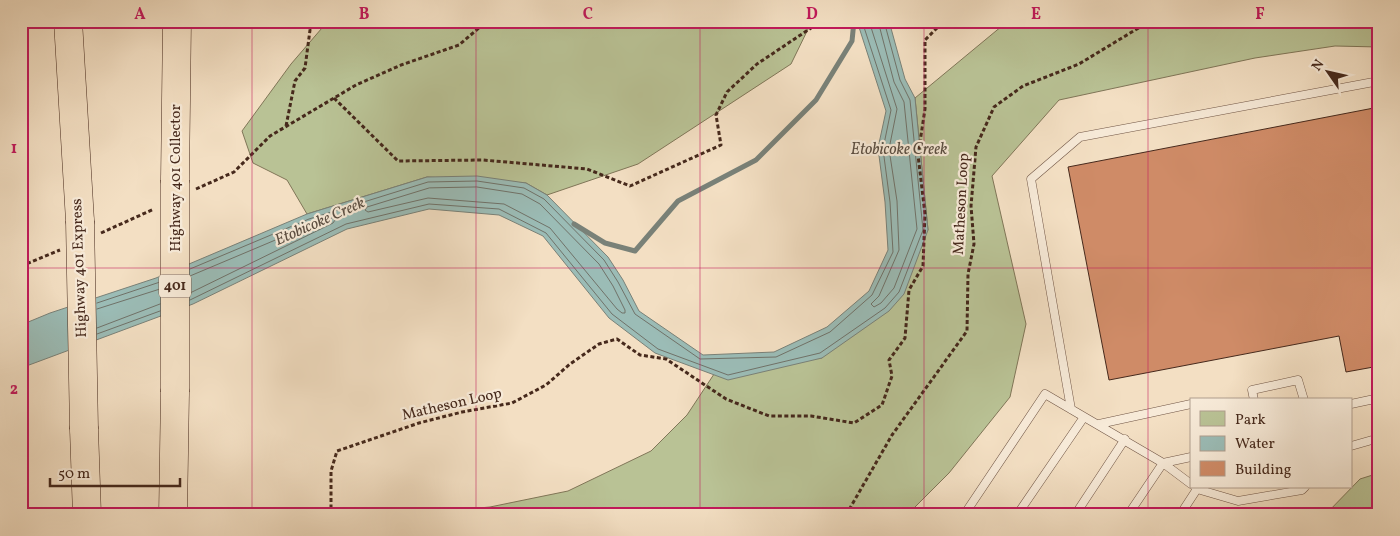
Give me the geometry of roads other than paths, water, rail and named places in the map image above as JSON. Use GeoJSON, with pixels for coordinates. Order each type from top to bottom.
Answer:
{"type":"FeatureCollection","features":[{"type":"Feature","properties":{"kind":"highway","name":"Highway 401 Express"},"geometry":{"type":"LineString","coordinates":[[68,21],[87,229],[84,429],[87,515]]}},
{"type":"Feature","properties":{"kind":"highway","name":"Highway 401 Collector"},"geometry":{"type":"LineString","coordinates":[[173,515],[182,186],[178,21]]}},
{"type":"Feature","properties":{"kind":"lane"},"geometry":{"type":"LineString","coordinates":[[1071,409],[1031,179],[1080,137],[1379,81]]}},
{"type":"Feature","properties":{"kind":"lane"},"geometry":{"type":"LineString","coordinates":[[1254,398],[1252,390],[1298,380],[1303,398]]}},
{"type":"Feature","properties":{"kind":"lane"},"geometry":{"type":"LineString","coordinates":[[964,515],[1045,394],[1125,439],[1163,463],[1190,484]]}},
{"type":"Feature","properties":{"kind":"lane"},"geometry":{"type":"LineString","coordinates":[[1352,404],[1379,398]]}},
{"type":"Feature","properties":{"kind":"lane"},"geometry":{"type":"LineString","coordinates":[[1099,424],[1190,404]]}},
{"type":"Feature","properties":{"kind":"lane"},"geometry":{"type":"LineString","coordinates":[[1017,515],[1084,417]]}},
{"type":"Feature","properties":{"kind":"lane"},"geometry":{"type":"LineString","coordinates":[[1352,446],[1379,438]]}},
{"type":"Feature","properties":{"kind":"lane"},"geometry":{"type":"LineString","coordinates":[[1074,515],[1125,439]]}},
{"type":"Feature","properties":{"kind":"lane"},"geometry":{"type":"LineString","coordinates":[[1128,515],[1163,463],[1190,457]]}},
{"type":"Feature","properties":{"kind":"lane"},"geometry":{"type":"LineString","coordinates":[[1180,515],[1194,488]]}},
{"type":"Feature","properties":{"kind":"lane"},"geometry":{"type":"LineString","coordinates":[[1197,488],[1238,501],[1302,490],[1304,488]]}},
{"type":"Feature","properties":{"kind":"water","name":"Etobicoke Creek"},"geometry":{"type":"Polygon","coordinates":[[[857,21],[889,21],[905,79],[915,98],[928,230],[904,294],[889,311],[822,358],[728,380],[655,353],[609,318],[543,236],[499,215],[429,209],[347,229],[193,304],[21,368],[21,325],[50,313],[156,278],[307,214],[427,177],[477,176],[526,183],[547,195],[608,257],[623,280],[639,311],[703,355],[774,352],[827,327],[869,291],[888,250],[885,202],[878,148],[886,111],[857,21]]]}},
{"type":"Feature","properties":{"kind":"waterway"},"geometry":{"type":"LineString","coordinates":[[574,224],[605,243],[635,251],[678,201],[756,160],[816,100],[852,41],[854,21]]}}]}
